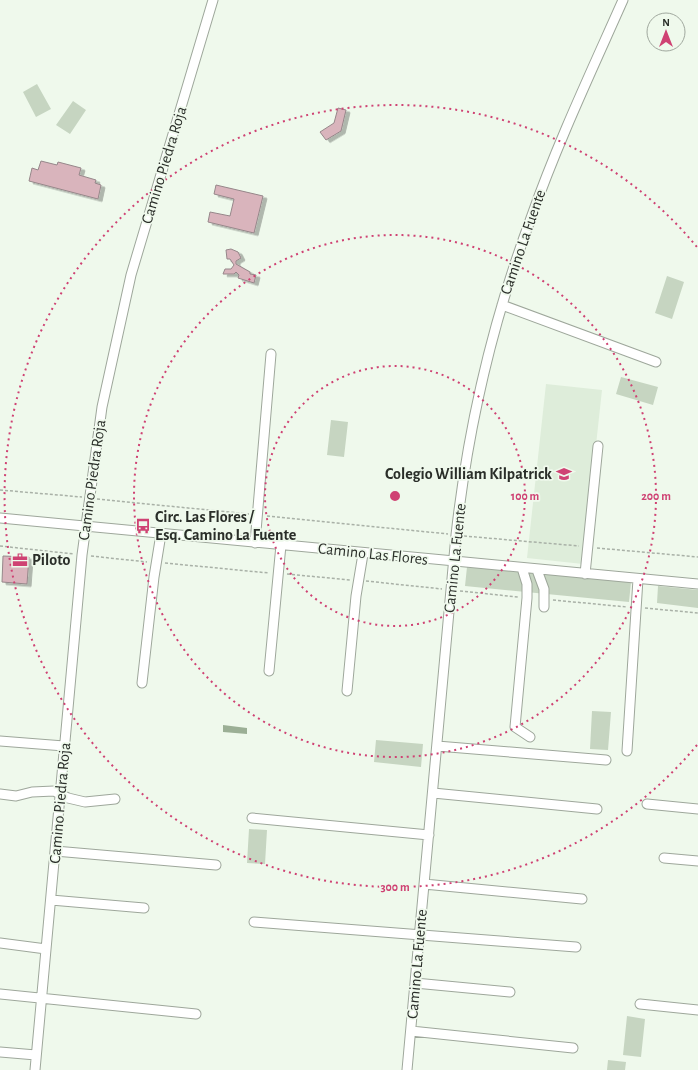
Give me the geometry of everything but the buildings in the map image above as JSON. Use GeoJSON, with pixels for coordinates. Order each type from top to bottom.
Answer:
{"type":"FeatureCollection","features":[{"type":"Feature","properties":{"kind":"street","name":"Camino Piedra Roja"},"geometry":{"type":"LineString","coordinates":[[35,1070],[82,555],[88,498],[103,400],[128,289],[213,0]]}},
{"type":"Feature","properties":{"kind":"street","name":"Camino La Fuente"},"geometry":{"type":"LineString","coordinates":[[407,1070],[454,562],[469,442],[484,372],[502,305],[528,224],[547,175],[622,0]]}},
{"type":"Feature","properties":{"kind":"street"},"geometry":{"type":"LineString","coordinates":[[502,305],[656,362]]}},
{"type":"Feature","properties":{"kind":"street"},"geometry":{"type":"LineString","coordinates":[[255,543],[271,354]]}},
{"type":"Feature","properties":{"kind":"street"},"geometry":{"type":"LineString","coordinates":[[586,574],[598,446]]}},
{"type":"Feature","properties":{"kind":"street","name":"Camino Las Flores"},"geometry":{"type":"LineString","coordinates":[[0,518],[363,554],[698,584]]}},
{"type":"Feature","properties":{"kind":"street"},"geometry":{"type":"LineString","coordinates":[[142,683],[157,562],[162,534]]}},
{"type":"Feature","properties":{"kind":"street"},"geometry":{"type":"LineString","coordinates":[[269,671],[281,545]]}},
{"type":"Feature","properties":{"kind":"street"},"geometry":{"type":"LineString","coordinates":[[347,691],[356,596],[360,581],[363,554]]}},
{"type":"Feature","properties":{"kind":"street"},"geometry":{"type":"LineString","coordinates":[[522,568],[527,584],[528,598],[514,727],[530,737]]}},
{"type":"Feature","properties":{"kind":"street"},"geometry":{"type":"LineString","coordinates":[[537,570],[544,589],[545,603]]}},
{"type":"Feature","properties":{"kind":"street"},"geometry":{"type":"LineString","coordinates":[[627,751],[638,579]]}},
{"type":"Feature","properties":{"kind":"street"},"geometry":{"type":"LineString","coordinates":[[0,740],[64,746]]}},
{"type":"Feature","properties":{"kind":"street"},"geometry":{"type":"LineString","coordinates":[[437,746],[606,760]]}},
{"type":"Feature","properties":{"kind":"street"},"geometry":{"type":"LineString","coordinates":[[0,794],[16,796],[32,792],[54,791],[61,795],[85,802],[115,799]]}},
{"type":"Feature","properties":{"kind":"street"},"geometry":{"type":"LineString","coordinates":[[433,793],[598,809]]}},
{"type":"Feature","properties":{"kind":"street"},"geometry":{"type":"LineString","coordinates":[[647,804],[698,808]]}},
{"type":"Feature","properties":{"kind":"street"},"geometry":{"type":"LineString","coordinates":[[252,818],[429,836]]}},
{"type":"Feature","properties":{"kind":"street"},"geometry":{"type":"LineString","coordinates":[[56,851],[216,865]]}},
{"type":"Feature","properties":{"kind":"street"},"geometry":{"type":"LineString","coordinates":[[664,858],[698,861]]}},
{"type":"Feature","properties":{"kind":"street"},"geometry":{"type":"LineString","coordinates":[[424,884],[582,899]]}},
{"type":"Feature","properties":{"kind":"street"},"geometry":{"type":"LineString","coordinates":[[51,900],[144,908]]}},
{"type":"Feature","properties":{"kind":"street"},"geometry":{"type":"LineString","coordinates":[[254,922],[576,947]]}},
{"type":"Feature","properties":{"kind":"street"},"geometry":{"type":"LineString","coordinates":[[0,944],[46,949]]}},
{"type":"Feature","properties":{"kind":"street"},"geometry":{"type":"LineString","coordinates":[[415,983],[510,992]]}},
{"type":"Feature","properties":{"kind":"street"},"geometry":{"type":"LineString","coordinates":[[0,994],[196,1014]]}},
{"type":"Feature","properties":{"kind":"street"},"geometry":{"type":"LineString","coordinates":[[640,1004],[698,1010]]}},
{"type":"Feature","properties":{"kind":"street"},"geometry":{"type":"LineString","coordinates":[[411,1031],[574,1048]]}},
{"type":"Feature","properties":{"kind":"street"},"geometry":{"type":"LineString","coordinates":[[0,1052],[36,1055]]}},
{"type":"Feature","properties":{"kind":"path"},"geometry":{"type":"LineString","coordinates":[[0,490],[206,510]]}},
{"type":"Feature","properties":{"kind":"path"},"geometry":{"type":"LineString","coordinates":[[0,546],[528,598]]}},
{"type":"Feature","properties":{"kind":"path"},"geometry":{"type":"LineString","coordinates":[[545,603],[636,607],[698,613]]}},
{"type":"Feature","properties":{"kind":"shaded area"},"geometry":{"type":"Polygon","coordinates":[[[37,84],[51,109],[36,117],[23,92],[37,84]]]}},
{"type":"Feature","properties":{"kind":"shaded area"},"geometry":{"type":"Polygon","coordinates":[[[73,101],[86,110],[70,134],[56,125],[73,101]]]}},
{"type":"Feature","properties":{"kind":"shaded area"},"geometry":{"type":"Polygon","coordinates":[[[667,276],[684,282],[672,319],[655,313],[667,276]]]}},
{"type":"Feature","properties":{"kind":"shaded area"},"geometry":{"type":"Polygon","coordinates":[[[621,377],[658,387],[653,405],[616,394],[621,377]]]}},
{"type":"Feature","properties":{"kind":"shaded area","name":"Colegio William Kilpatrick"},"geometry":{"type":"Polygon","coordinates":[[[546,384],[602,390],[583,564],[527,558],[546,384]]]}},
{"type":"Feature","properties":{"kind":"shaded area"},"geometry":{"type":"Polygon","coordinates":[[[331,420],[348,422],[344,457],[327,455],[331,420]]]}},
{"type":"Feature","properties":{"kind":"shaded area"},"geometry":{"type":"Polygon","coordinates":[[[467,567],[631,582],[629,602],[465,586],[467,567]]]}},
{"type":"Feature","properties":{"kind":"shaded area"},"geometry":{"type":"Polygon","coordinates":[[[658,586],[698,590],[698,608],[657,603],[658,586]]]}},
{"type":"Feature","properties":{"kind":"shaded area"},"geometry":{"type":"Polygon","coordinates":[[[592,711],[611,712],[608,750],[590,749],[592,711]]]}},
{"type":"Feature","properties":{"kind":"shaded area"},"geometry":{"type":"Polygon","coordinates":[[[223,725],[247,728],[247,734],[223,732],[223,725]]]}},
{"type":"Feature","properties":{"kind":"shaded area"},"geometry":{"type":"Polygon","coordinates":[[[376,740],[423,744],[421,767],[374,762],[376,740]]]}},
{"type":"Feature","properties":{"kind":"shaded area"},"geometry":{"type":"Polygon","coordinates":[[[249,829],[267,830],[265,864],[247,863],[249,829]]]}},
{"type":"Feature","properties":{"kind":"shaded area"},"geometry":{"type":"Polygon","coordinates":[[[627,1016],[645,1019],[641,1057],[623,1055],[627,1016]]]}},
{"type":"Feature","properties":{"kind":"shaded area"},"geometry":{"type":"Polygon","coordinates":[[[608,1060],[626,1062],[625,1070],[607,1070],[608,1060]]]}},
{"type":"Feature","properties":{"kind":"place","name":"Colegio William Kilpatrick"},"geometry":{"type":"Point","coordinates":[564,474]}},
{"type":"Feature","properties":{"kind":"place","name":"Circ. Las Flores / Esq. Camino La Fuente"},"geometry":{"type":"Point","coordinates":[143,526]}},
{"type":"Feature","properties":{"kind":"place","name":"Piloto"},"geometry":{"type":"Point","coordinates":[20,560]}}]}
